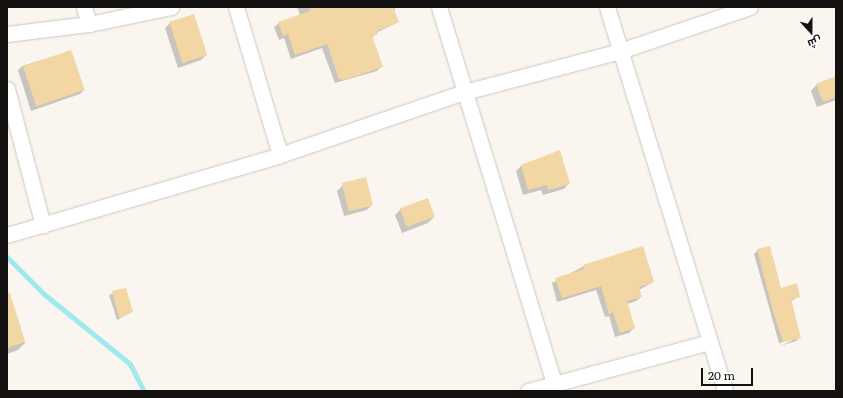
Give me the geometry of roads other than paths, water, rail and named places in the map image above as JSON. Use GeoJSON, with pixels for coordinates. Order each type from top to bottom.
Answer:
{"type":"FeatureCollection","features":[{"type":"Feature","properties":{"kind":"street"},"geometry":{"type":"LineString","coordinates":[[84,7],[89,24]]}},
{"type":"Feature","properties":{"kind":"street"},"geometry":{"type":"LineString","coordinates":[[7,34],[89,24],[171,7]]}},
{"type":"Feature","properties":{"kind":"street"},"geometry":{"type":"LineString","coordinates":[[236,7],[280,155]]}},
{"type":"Feature","properties":{"kind":"street"},"geometry":{"type":"LineString","coordinates":[[439,7],[554,382]]}},
{"type":"Feature","properties":{"kind":"street"},"geometry":{"type":"LineString","coordinates":[[607,7],[726,391]]}},
{"type":"Feature","properties":{"kind":"street"},"geometry":{"type":"LineString","coordinates":[[7,236],[280,155],[464,92],[620,51],[750,7]]}},
{"type":"Feature","properties":{"kind":"street"},"geometry":{"type":"LineString","coordinates":[[7,89],[43,225]]}},
{"type":"Feature","properties":{"kind":"street"},"geometry":{"type":"LineString","coordinates":[[528,391],[554,382],[710,342]]}},
{"type":"Feature","properties":{"kind":"waterway"},"geometry":{"type":"LineString","coordinates":[[7,257],[44,294],[130,364],[144,391]]}}]}
